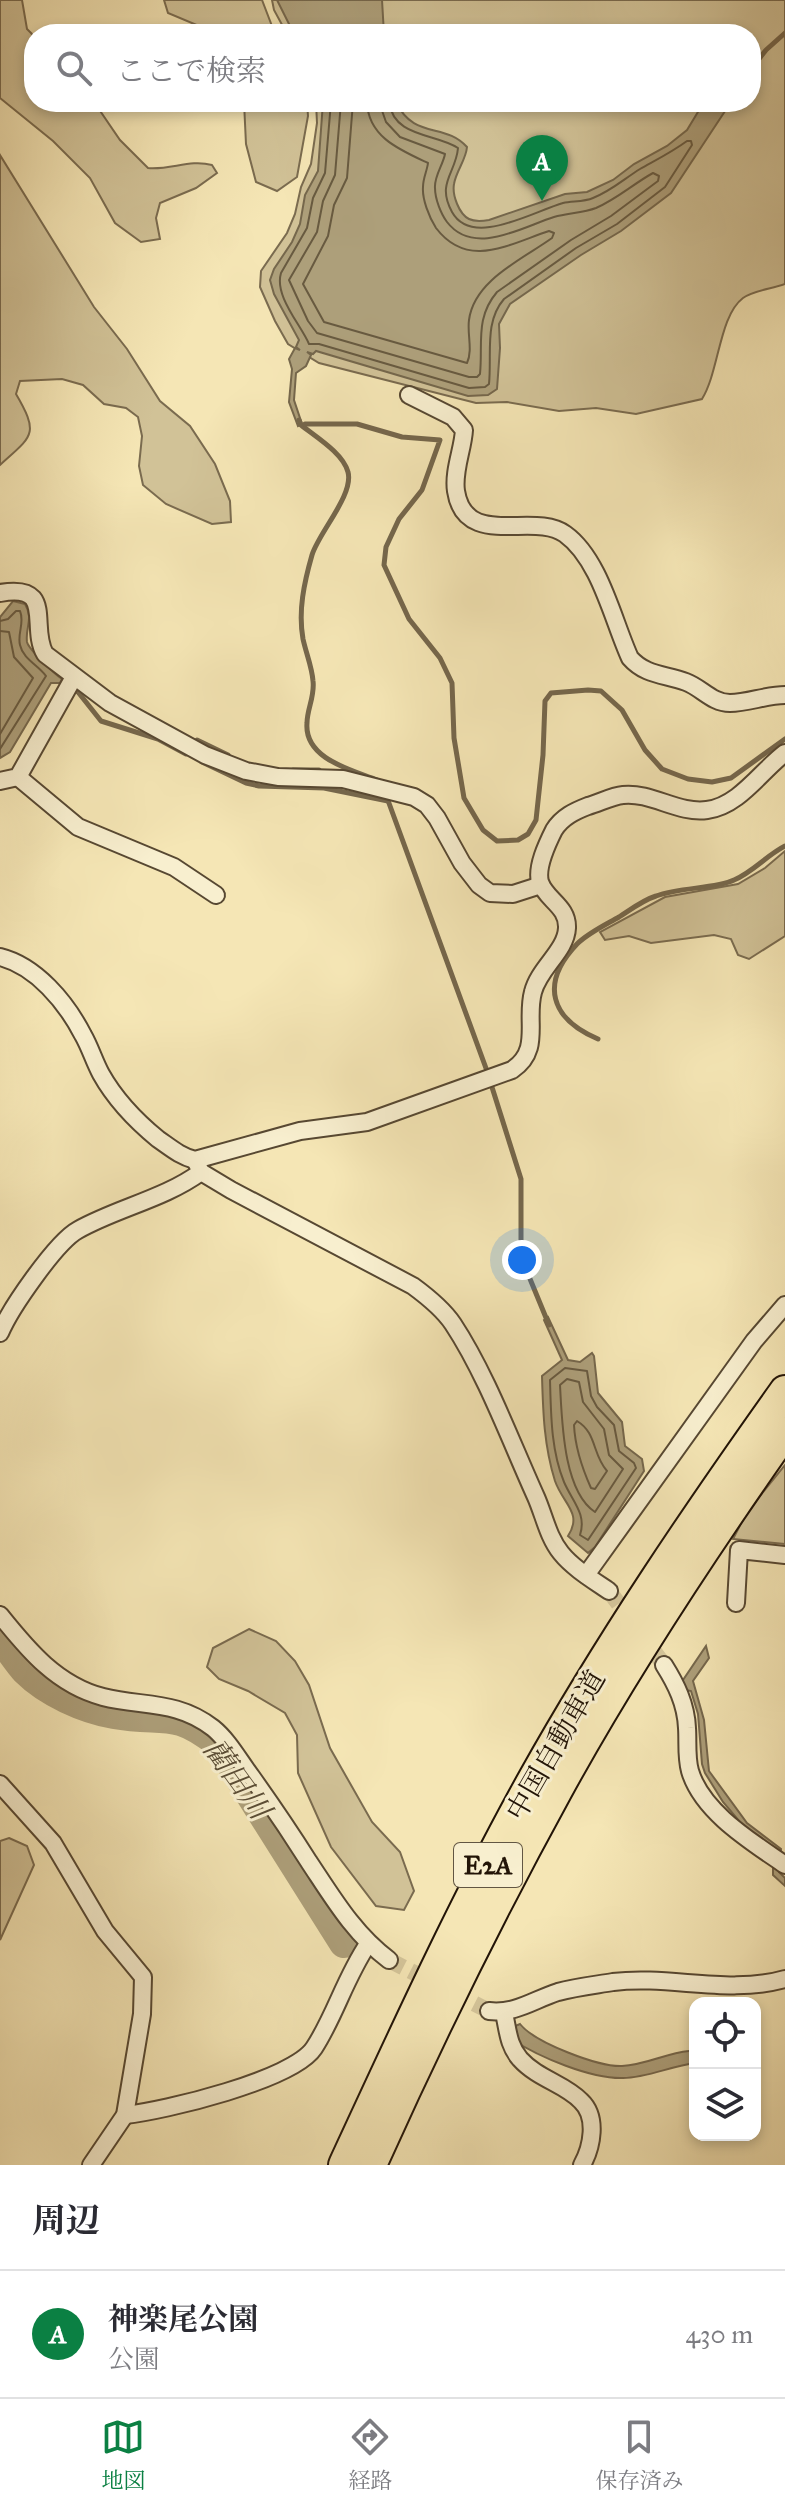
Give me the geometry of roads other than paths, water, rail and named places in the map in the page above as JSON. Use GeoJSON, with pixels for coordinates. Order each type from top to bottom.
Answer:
{"type":"FeatureCollection","features":[{"type":"Feature","properties":{"kind":"highway","name":"中国自動車道"},"geometry":{"type":"LineString","coordinates":[[344,2165],[439,1963],[534,1778],[657,1577],[785,1391]]}},
{"type":"Feature","properties":{"kind":"highway","name":"中国自動車道"},"geometry":{"type":"LineString","coordinates":[[371,2165],[461,1972],[558,1788],[679,1589],[785,1432]]}},
{"type":"Feature","properties":{"kind":"street"},"geometry":{"type":"LineString","coordinates":[[409,395],[453,417],[464,430],[456,491],[461,506],[474,519],[485,526],[553,527],[567,535],[583,551],[630,658],[638,667],[690,684],[716,701],[727,703],[785,695]]}},
{"type":"Feature","properties":{"kind":"street"},"geometry":{"type":"LineString","coordinates":[[0,593],[14,590],[24,592],[34,600],[39,609],[40,645],[45,654],[74,677],[124,711],[205,755],[246,771],[278,777],[343,779],[414,797],[427,805],[462,863],[479,885],[490,893],[513,894],[541,885]]}},
{"type":"Feature","properties":{"kind":"street"},"geometry":{"type":"LineString","coordinates":[[0,781],[18,777],[74,677]]}},
{"type":"Feature","properties":{"kind":"street"},"geometry":{"type":"LineString","coordinates":[[0,1333],[15,1304],[75,1231],[138,1205],[198,1166],[263,1139],[378,1119],[512,1070],[523,1063],[528,1052],[532,995],[537,978],[565,940],[567,929],[562,909],[541,885],[539,872],[562,819],[576,810],[624,795],[692,810],[709,810],[729,802],[785,753]]}},
{"type":"Feature","properties":{"kind":"street"},"geometry":{"type":"LineString","coordinates":[[18,777],[78,827],[174,867],[216,895]]}},
{"type":"Feature","properties":{"kind":"street"},"geometry":{"type":"LineString","coordinates":[[0,957],[27,967],[41,979],[83,1034],[101,1074],[116,1097],[143,1126],[181,1156],[413,1286],[434,1302],[453,1324],[478,1370],[561,1553],[609,1591]]}},
{"type":"Feature","properties":{"kind":"street"},"geometry":{"type":"LineString","coordinates":[[586,1575],[736,1365],[785,1305]]}},
{"type":"Feature","properties":{"kind":"street"},"geometry":{"type":"LineString","coordinates":[[736,1603],[739,1550],[785,1555]]}},
{"type":"Feature","properties":{"kind":"street"},"geometry":{"type":"LineString","coordinates":[[0,1615],[32,1655],[71,1685],[102,1697],[182,1710],[215,1729],[279,1814],[348,1921],[368,1944],[389,1960]]}},
{"type":"Feature","properties":{"kind":"street"},"geometry":{"type":"LineString","coordinates":[[664,1665],[681,1695],[687,1723],[690,1772],[698,1788],[729,1823],[778,1861]]}},
{"type":"Feature","properties":{"kind":"street"},"geometry":{"type":"LineString","coordinates":[[0,1784],[53,1843],[99,1921],[143,1977],[142,2014],[125,2115],[92,2165]]}},
{"type":"Feature","properties":{"kind":"street"},"geometry":{"type":"LineString","coordinates":[[125,2115],[172,2108],[262,2079],[304,2059],[314,2049],[348,1976],[368,1944]]}},
{"type":"Feature","properties":{"kind":"street"},"geometry":{"type":"LineString","coordinates":[[582,2165],[591,2139],[591,2121],[582,2101],[534,2073],[509,2042],[496,2012],[522,2009],[562,1991],[618,1982],[741,1985],[785,1979]]}},
{"type":"Feature","properties":{"kind":"water"},"geometry":{"type":"Polygon","coordinates":[[[277,0],[382,0],[383,24],[289,24],[277,0]]]}},
{"type":"Feature","properties":{"kind":"water"},"geometry":{"type":"Polygon","coordinates":[[[322,112],[402,112],[412,122],[458,139],[467,147],[455,179],[455,199],[465,217],[489,220],[565,194],[587,192],[613,180],[667,146],[687,130],[698,112],[724,112],[671,193],[621,231],[510,304],[499,324],[497,389],[488,395],[468,396],[316,351],[313,354],[307,352],[311,355],[306,366],[296,373],[294,400],[302,424],[298,426],[289,402],[292,369],[289,359],[295,348],[300,350],[296,347],[299,340],[274,294],[270,280],[300,224],[305,195],[318,171],[322,112]]]}},
{"type":"Feature","properties":{"kind":"water"},"geometry":{"type":"Polygon","coordinates":[[[13,601],[25,604],[28,609],[29,646],[62,679],[60,683],[51,683],[10,752],[0,758],[0,617],[13,601]]]}},
{"type":"Feature","properties":{"kind":"water"},"geometry":{"type":"Polygon","coordinates":[[[548,1317],[568,1360],[580,1362],[592,1353],[594,1356],[598,1393],[622,1422],[625,1446],[642,1459],[644,1471],[588,1553],[568,1536],[573,1515],[558,1489],[548,1455],[542,1376],[562,1360],[544,1320],[548,1317]]]}},
{"type":"Feature","properties":{"kind":"water"},"geometry":{"type":"Polygon","coordinates":[[[706,1646],[709,1658],[693,1681],[704,1720],[709,1771],[747,1823],[781,1849],[779,1872],[785,1878],[785,1886],[773,1875],[773,1850],[745,1828],[723,1802],[702,1764],[698,1714],[691,1691],[681,1683],[706,1646]]]}},
{"type":"Feature","properties":{"kind":"water"},"geometry":{"type":"Polygon","coordinates":[[[520,2024],[553,2046],[598,2063],[631,2065],[689,2051],[689,2064],[632,2077],[596,2075],[551,2060],[513,2040],[513,2027],[520,2024]]]}},
{"type":"Feature","properties":{"kind":"waterway"},"geometry":{"type":"LineString","coordinates":[[761,56],[785,33]]}},
{"type":"Feature","properties":{"kind":"waterway"},"geometry":{"type":"LineString","coordinates":[[299,420],[341,458],[348,472],[346,491],[312,555],[303,597],[303,639],[313,687],[307,718],[308,735],[321,754],[343,767],[377,780]]}},
{"type":"Feature","properties":{"kind":"waterway"},"geometry":{"type":"LineString","coordinates":[[305,424],[357,424],[402,437],[440,440],[422,490],[399,519],[386,547],[384,565],[409,619],[440,658],[452,683],[454,738],[464,798],[483,830],[497,841],[518,840],[528,834],[536,820],[545,701],[551,693],[601,691],[622,710],[645,750],[662,769],[688,779],[712,782],[731,778],[785,739]]}},
{"type":"Feature","properties":{"kind":"waterway"},"geometry":{"type":"LineString","coordinates":[[69,688],[78,692],[101,721],[158,739],[186,754]]}},
{"type":"Feature","properties":{"kind":"waterway"},"geometry":{"type":"LineString","coordinates":[[197,740],[228,755]]}},
{"type":"Feature","properties":{"kind":"waterway"},"geometry":{"type":"LineString","coordinates":[[202,762],[259,786],[324,788],[388,801]]}},
{"type":"Feature","properties":{"kind":"waterway"},"geometry":{"type":"LineString","coordinates":[[293,770],[319,770]]}},
{"type":"Feature","properties":{"kind":"waterway"},"geometry":{"type":"LineString","coordinates":[[386,795],[487,1071]]}},
{"type":"Feature","properties":{"kind":"waterway"},"geometry":{"type":"LineString","coordinates":[[598,1039],[570,1021],[556,999],[558,973],[577,944],[646,900],[665,893],[734,880],[785,846]]}},
{"type":"Feature","properties":{"kind":"waterway"},"geometry":{"type":"LineString","coordinates":[[491,1084],[521,1179],[521,1257],[549,1325]]}},
{"type":"Feature","properties":{"kind":"waterway","name":"藺田川"},"geometry":{"type":"LineString","coordinates":[[0,1637],[26,1671],[44,1686],[67,1698],[114,1714],[178,1720],[218,1743],[344,1943]]}},
{"type":"Feature","properties":{"kind":"tunnel"},"geometry":{"type":"LineString","coordinates":[[609,1591],[664,1665]]}},
{"type":"Feature","properties":{"kind":"tunnel"},"geometry":{"type":"LineString","coordinates":[[389,1960],[489,2011]]}},
{"type":"Feature","properties":{"kind":"place","name":"神楽尾公園"},"geometry":{"type":"Point","coordinates":[542,201]}}]}
